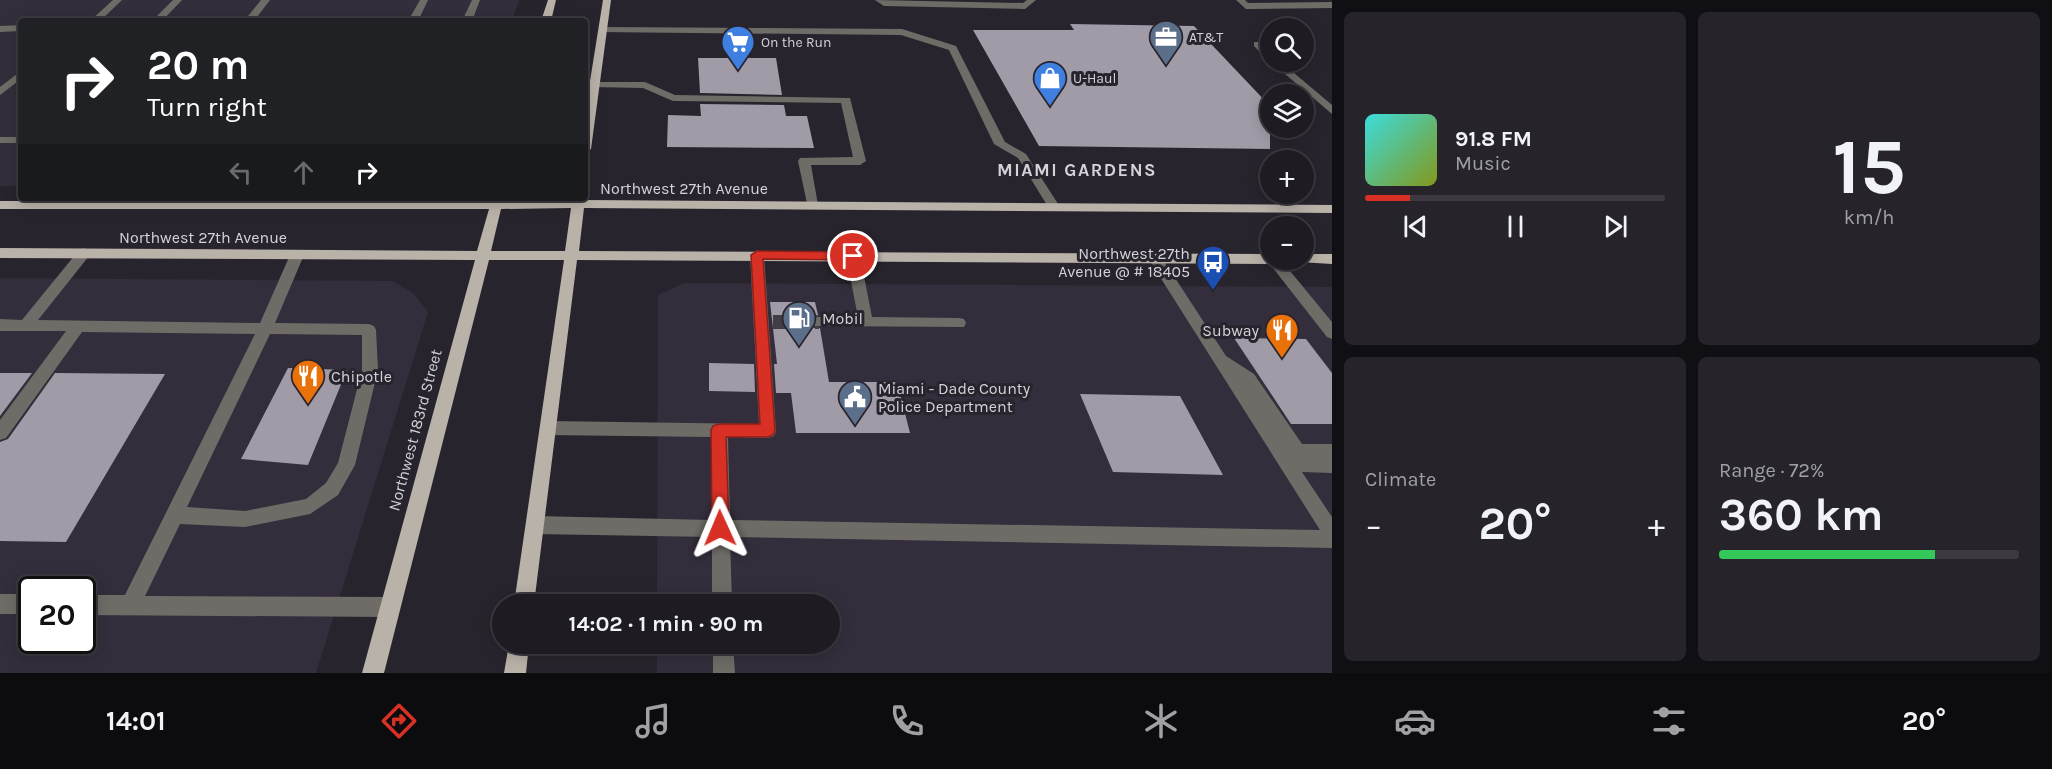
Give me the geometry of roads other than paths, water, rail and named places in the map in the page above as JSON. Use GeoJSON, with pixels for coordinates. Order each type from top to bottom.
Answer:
{"type":"FeatureCollection","features":[{"type":"Feature","properties":{"kind":"main road"},"geometry":{"type":"LineString","coordinates":[[547,18],[552,0]]}},
{"type":"Feature","properties":{"kind":"main road"},"geometry":{"type":"LineString","coordinates":[[588,130],[607,0]]}},
{"type":"Feature","properties":{"kind":"main road","name":"Northwest 27th Avenue"},"geometry":{"type":"LineString","coordinates":[[0,205],[29,201],[578,201],[1332,209]]}},
{"type":"Feature","properties":{"kind":"main road","name":"Northwest 183rd Street"},"geometry":{"type":"LineString","coordinates":[[373,673],[497,201]]}},
{"type":"Feature","properties":{"kind":"main road"},"geometry":{"type":"LineString","coordinates":[[525,594],[578,201]]}},
{"type":"Feature","properties":{"kind":"main road","name":"Northwest 27th Avenue"},"geometry":{"type":"LineString","coordinates":[[0,253],[1260,259]]}},
{"type":"Feature","properties":{"kind":"main road"},"geometry":{"type":"LineString","coordinates":[[1314,259],[1332,259]]}},
{"type":"Feature","properties":{"kind":"main road"},"geometry":{"type":"LineString","coordinates":[[515,673],[518,654]]}},
{"type":"Feature","properties":{"kind":"lane"},"geometry":{"type":"LineString","coordinates":[[98,18],[118,0]]}},
{"type":"Feature","properties":{"kind":"lane"},"geometry":{"type":"LineString","coordinates":[[160,18],[178,0]]}},
{"type":"Feature","properties":{"kind":"lane"},"geometry":{"type":"LineString","coordinates":[[251,18],[266,0]]}},
{"type":"Feature","properties":{"kind":"lane"},"geometry":{"type":"LineString","coordinates":[[415,18],[424,0]]}},
{"type":"Feature","properties":{"kind":"lane"},"geometry":{"type":"LineString","coordinates":[[468,18],[476,0]]}},
{"type":"Feature","properties":{"kind":"lane"},"geometry":{"type":"LineString","coordinates":[[879,0],[884,3],[1025,6],[1032,0]]}},
{"type":"Feature","properties":{"kind":"lane"},"geometry":{"type":"LineString","coordinates":[[1240,0],[1246,6],[1332,5]]}},
{"type":"Feature","properties":{"kind":"lane"},"geometry":{"type":"LineString","coordinates":[[0,28],[18,28]]}},
{"type":"Feature","properties":{"kind":"lane"},"geometry":{"type":"LineString","coordinates":[[602,30],[902,32],[954,48],[1000,144],[1022,156],[1054,207]]}},
{"type":"Feature","properties":{"kind":"lane"},"geometry":{"type":"LineString","coordinates":[[1257,44],[1260,47]]}},
{"type":"Feature","properties":{"kind":"lane"},"geometry":{"type":"LineString","coordinates":[[1287,72],[1332,111]]}},
{"type":"Feature","properties":{"kind":"lane"},"geometry":{"type":"LineString","coordinates":[[0,92],[18,77]]}},
{"type":"Feature","properties":{"kind":"lane"},"geometry":{"type":"LineString","coordinates":[[595,85],[645,85],[672,98],[846,100],[860,161],[804,161],[812,205]]}},
{"type":"Feature","properties":{"kind":"lane"},"geometry":{"type":"LineString","coordinates":[[0,140],[18,140]]}},
{"type":"Feature","properties":{"kind":"lane"},"geometry":{"type":"LineString","coordinates":[[26,325],[84,253]]}},
{"type":"Feature","properties":{"kind":"lane"},"geometry":{"type":"LineString","coordinates":[[130,606],[265,329],[297,255]]}},
{"type":"Feature","properties":{"kind":"lane"},"geometry":{"type":"LineString","coordinates":[[548,428],[768,430],[767,322],[757,255]]}},
{"type":"Feature","properties":{"kind":"lane"},"geometry":{"type":"LineString","coordinates":[[853,256],[866,322]]}},
{"type":"Feature","properties":{"kind":"lane"},"geometry":{"type":"LineString","coordinates":[[1155,258],[1332,533]]}},
{"type":"Feature","properties":{"kind":"lane"},"geometry":{"type":"LineString","coordinates":[[1281,270],[1332,333]]}},
{"type":"Feature","properties":{"kind":"lane"},"geometry":{"type":"LineString","coordinates":[[819,322],[959,323]]}},
{"type":"Feature","properties":{"kind":"lane"},"geometry":{"type":"LineString","coordinates":[[0,325],[369,330],[370,370],[346,465],[332,489],[310,506],[245,519],[174,515]]}},
{"type":"Feature","properties":{"kind":"lane"},"geometry":{"type":"LineString","coordinates":[[0,434],[79,325]]}},
{"type":"Feature","properties":{"kind":"lane"},"geometry":{"type":"LineString","coordinates":[[1219,356],[1248,378],[1297,451],[1332,451]]}},
{"type":"Feature","properties":{"kind":"lane"},"geometry":{"type":"LineString","coordinates":[[719,430],[722,594]]}},
{"type":"Feature","properties":{"kind":"lane"},"geometry":{"type":"LineString","coordinates":[[1288,464],[1332,465]]}},
{"type":"Feature","properties":{"kind":"lane"},"geometry":{"type":"LineString","coordinates":[[535,525],[1332,539]]}},
{"type":"Feature","properties":{"kind":"lane"},"geometry":{"type":"LineString","coordinates":[[0,604],[18,604]]}},
{"type":"Feature","properties":{"kind":"lane"},"geometry":{"type":"LineString","coordinates":[[96,605],[390,607]]}},
{"type":"Feature","properties":{"kind":"lane"},"geometry":{"type":"LineString","coordinates":[[723,654],[724,673]]}},
{"type":"Feature","properties":{"kind":"tunnel"},"geometry":{"type":"LineString","coordinates":[[773,322],[819,322]]}},
{"type":"Feature","properties":{"kind":"place","name":"AT&T"},"geometry":{"type":"Point","coordinates":[1166,66]}},
{"type":"Feature","properties":{"kind":"place","name":"On the Run"},"geometry":{"type":"Point","coordinates":[738,71]}},
{"type":"Feature","properties":{"kind":"place","name":"U-Haul"},"geometry":{"type":"Point","coordinates":[1050,107]}},
{"type":"Feature","properties":{"kind":"place","name":"Northwest 27th Avenue @ # 18405"},"geometry":{"type":"Point","coordinates":[1213,291]}},
{"type":"Feature","properties":{"kind":"place","name":"Mobil"},"geometry":{"type":"Point","coordinates":[799,347]}},
{"type":"Feature","properties":{"kind":"place","name":"Subway"},"geometry":{"type":"Point","coordinates":[1282,359]}},
{"type":"Feature","properties":{"kind":"place","name":"Chipotle"},"geometry":{"type":"Point","coordinates":[308,405]}},
{"type":"Feature","properties":{"kind":"place","name":"Miami - Dade County Police Department"},"geometry":{"type":"Point","coordinates":[855,426]}},
{"type":"Feature","properties":{"kind":"district","name":"MIAMI GARDENS"},"geometry":{"type":"Point","coordinates":[1077,170]}}]}
